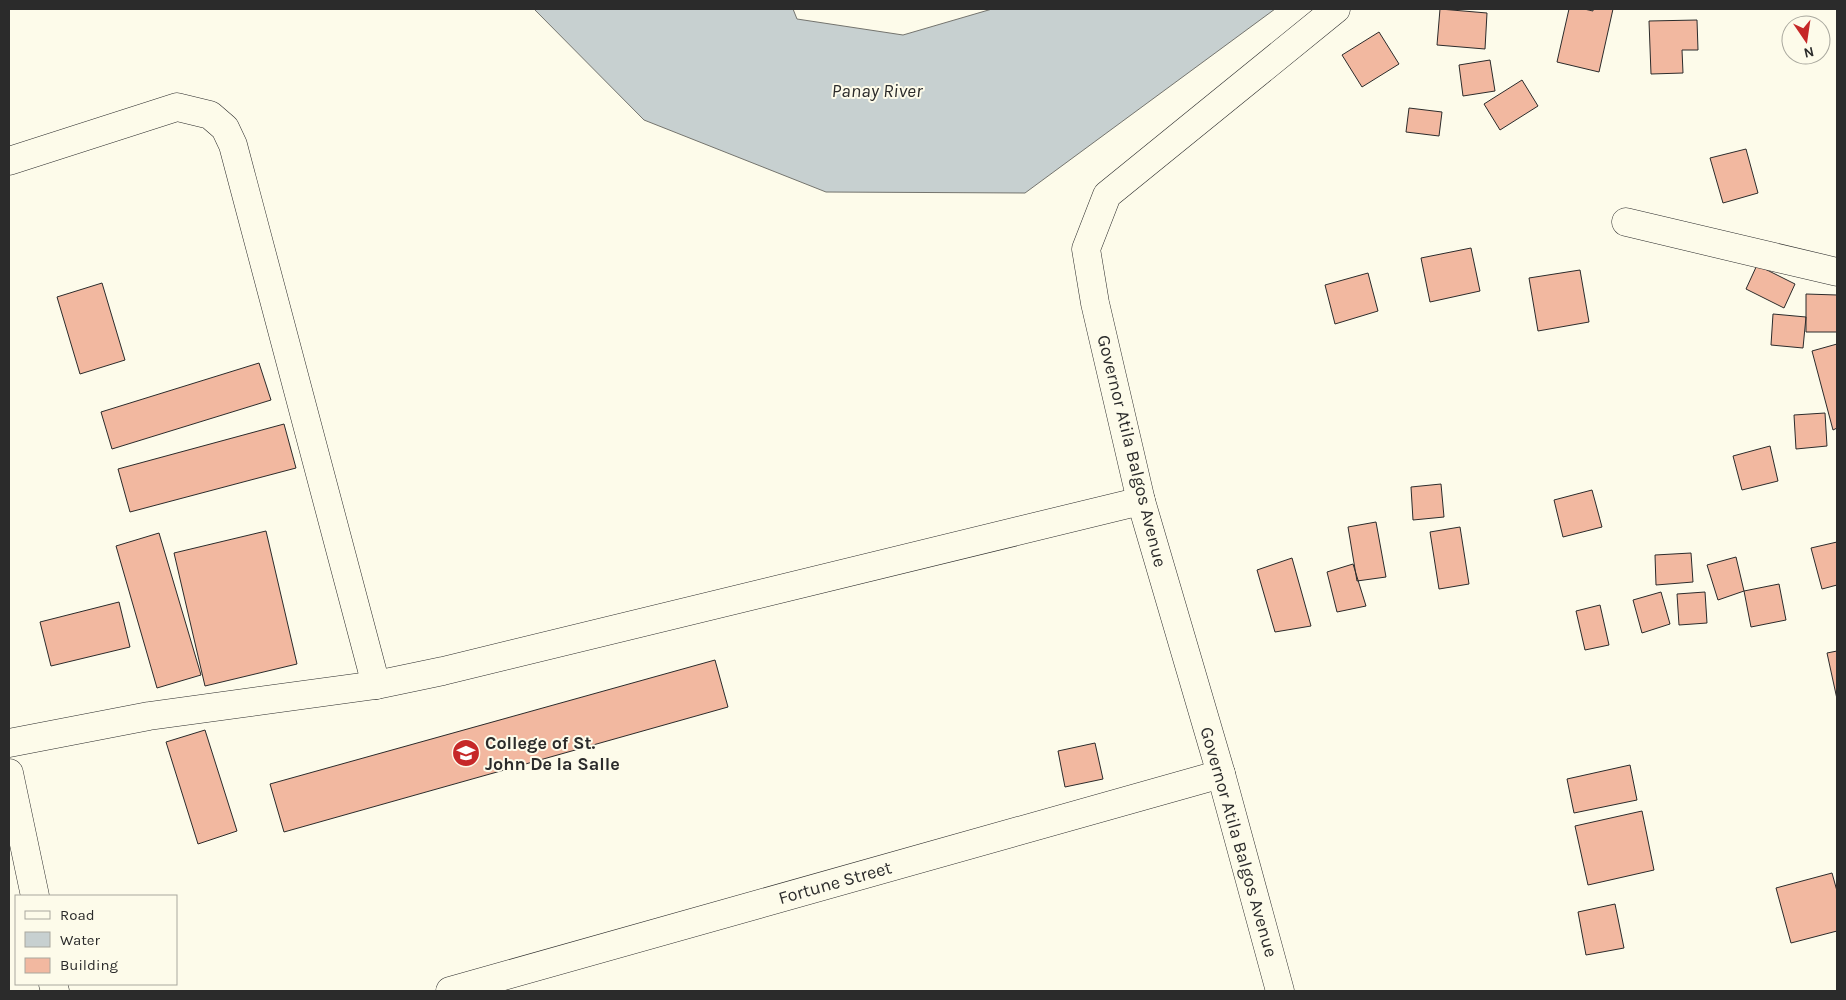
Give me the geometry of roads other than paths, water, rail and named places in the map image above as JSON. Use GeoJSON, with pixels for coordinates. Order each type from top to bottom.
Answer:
{"type":"FeatureCollection","features":[{"type":"Feature","properties":{"kind":"street","name":"Governor Atila Balgos Avenue"},"geometry":{"type":"LineString","coordinates":[[1280,991],[1221,774],[1141,501],[1095,303],[1086,249],[1107,195],[1336,9]]}},
{"type":"Feature","properties":{"kind":"street"},"geometry":{"type":"LineString","coordinates":[[9,161],[178,108],[210,115],[225,128],[233,145],[376,685]]}},
{"type":"Feature","properties":{"kind":"street"},"geometry":{"type":"LineString","coordinates":[[1626,222],[1837,272]]}},
{"type":"Feature","properties":{"kind":"street"},"geometry":{"type":"LineString","coordinates":[[9,743],[149,716],[376,685],[472,664],[1141,501]]}},
{"type":"Feature","properties":{"kind":"street"},"geometry":{"type":"LineString","coordinates":[[9,773],[35,895]]}},
{"type":"Feature","properties":{"kind":"street","name":"Fortune Street"},"geometry":{"type":"LineString","coordinates":[[450,991],[1221,774]]}},
{"type":"Feature","properties":{"kind":"water","name":"Panay River"},"geometry":{"type":"Polygon","coordinates":[[[534,9],[793,9],[797,19],[903,35],[992,9],[1275,9],[1025,193],[826,192],[644,120],[534,9]]]}},
{"type":"Feature","properties":{"kind":"place","name":"College of St. John De la Salle"},"geometry":{"type":"Point","coordinates":[466,753]}}]}
